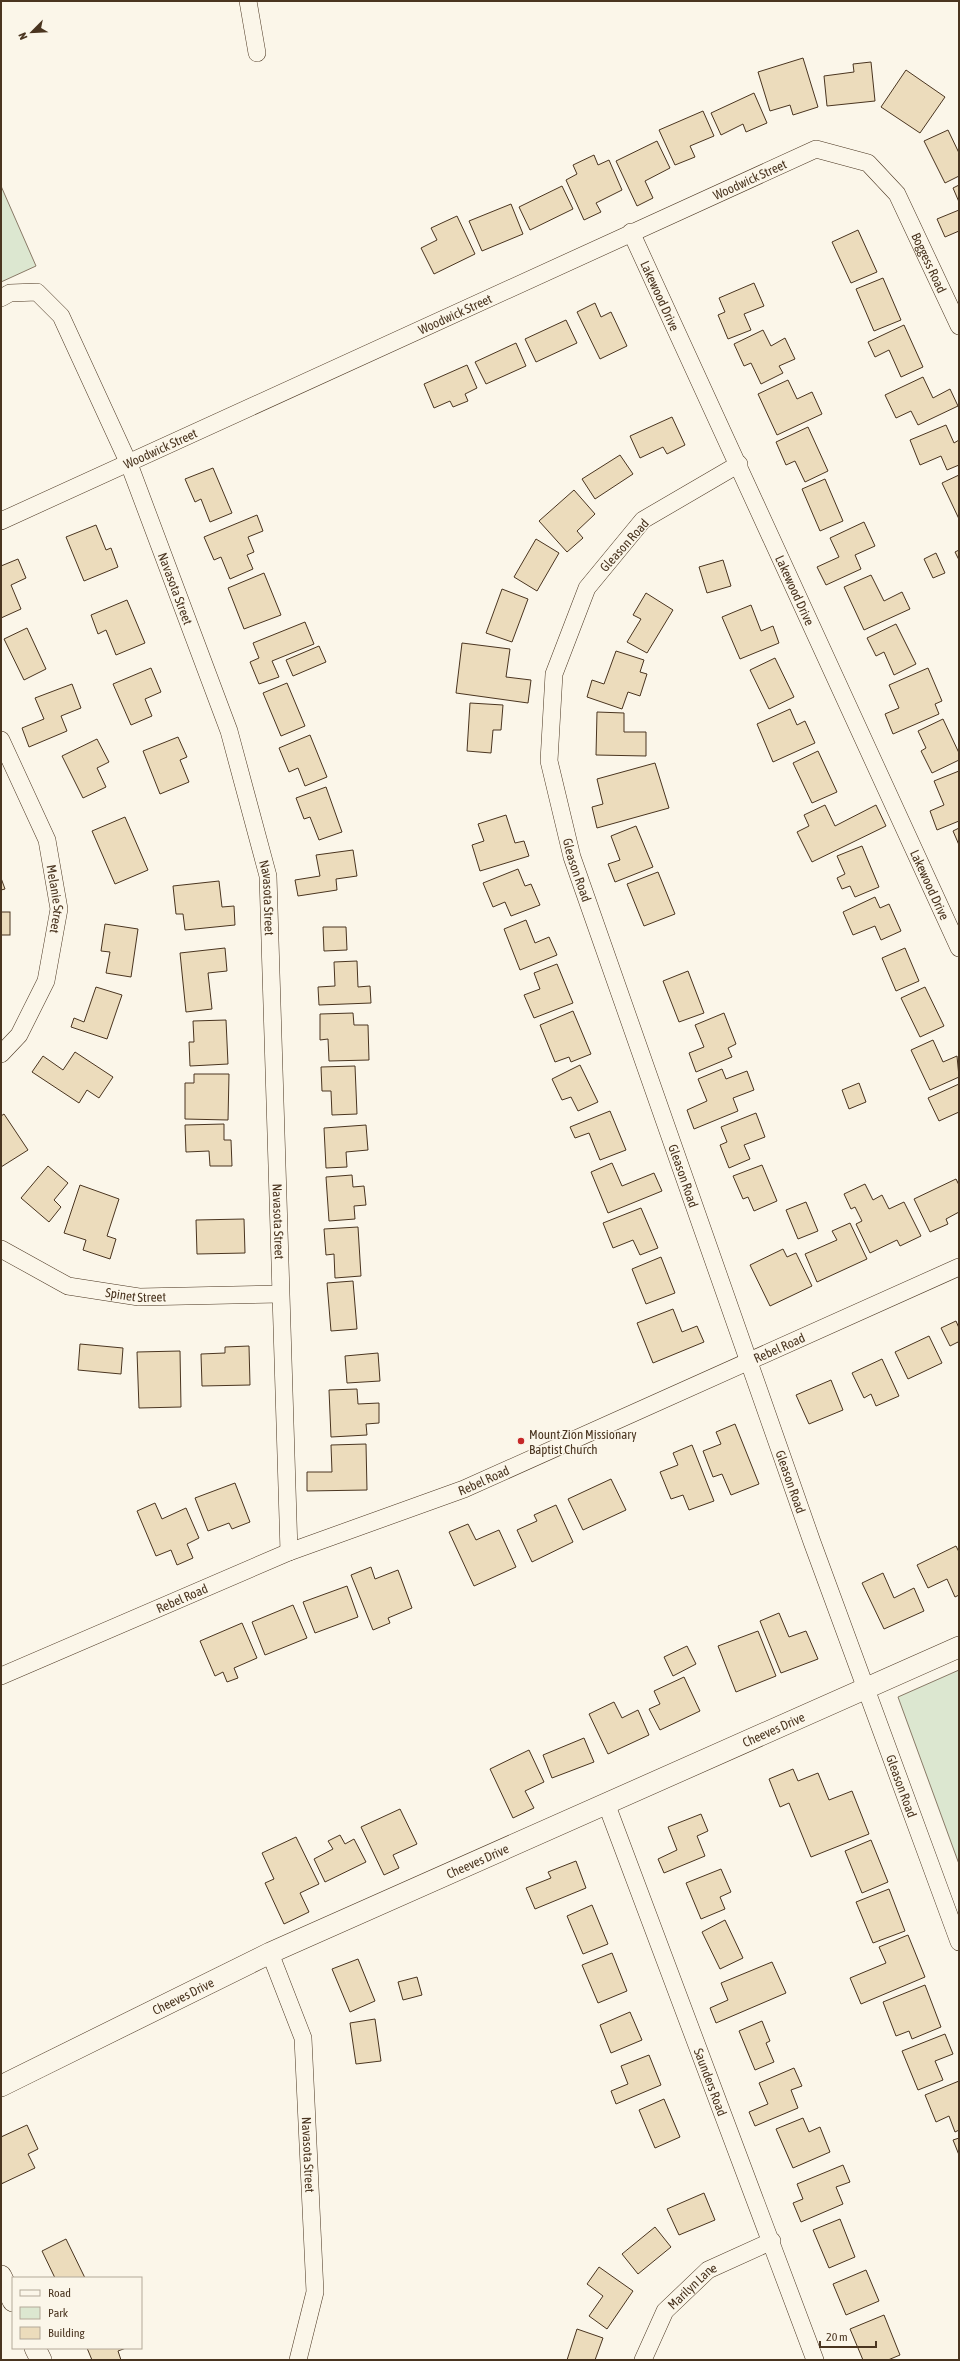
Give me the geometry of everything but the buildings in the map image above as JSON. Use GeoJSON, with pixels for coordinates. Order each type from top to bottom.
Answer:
{"type":"FeatureCollection","features":[{"type":"Feature","properties":{"kind":"street"},"geometry":{"type":"LineString","coordinates":[[248,1],[257,53]]}},
{"type":"Feature","properties":{"kind":"street","name":"Woodwick Street"},"geometry":{"type":"LineString","coordinates":[[1,522],[631,232],[816,149],[868,163],[900,200]]}},
{"type":"Feature","properties":{"kind":"street","name":"Boggess Road"},"geometry":{"type":"LineString","coordinates":[[900,200],[959,326]]}},
{"type":"Feature","properties":{"kind":"street","name":"Lakewood Drive"},"geometry":{"type":"LineString","coordinates":[[631,232],[739,464],[959,948]]}},
{"type":"Feature","properties":{"kind":"street","name":"Navasota Street"},"geometry":{"type":"LineString","coordinates":[[1,298],[10,294],[37,292],[61,316],[129,464],[230,731],[268,876],[289,1552]]}},
{"type":"Feature","properties":{"kind":"street","name":"Gleason Road"},"geometry":{"type":"LineString","coordinates":[[739,464],[643,520],[587,588],[554,674],[549,761],[572,857],[865,1690],[959,1942]]}},
{"type":"Feature","properties":{"kind":"street","name":"Melanie Street"},"geometry":{"type":"LineString","coordinates":[[1,740],[47,840],[59,909],[46,981],[19,1035],[1,1054]]}},
{"type":"Feature","properties":{"kind":"street","name":"Spinet Street"},"geometry":{"type":"LineString","coordinates":[[1,1248],[68,1286],[139,1297],[280,1294]]}},
{"type":"Feature","properties":{"kind":"street","name":"Rebel Road"},"geometry":{"type":"LineString","coordinates":[[1,1676],[289,1552],[464,1489],[959,1267]]}},
{"type":"Feature","properties":{"kind":"street","name":"Cheeves Drive"},"geometry":{"type":"LineString","coordinates":[[1,2086],[270,1953],[959,1647]]}},
{"type":"Feature","properties":{"kind":"street","name":"Saunders Road"},"geometry":{"type":"LineString","coordinates":[[606,1803],[772,2241],[815,2360]]}},
{"type":"Feature","properties":{"kind":"street","name":"Navasota Street"},"geometry":{"type":"LineString","coordinates":[[270,1953],[303,2038],[315,2292],[298,2360]]}},
{"type":"Feature","properties":{"kind":"street","name":"Marilyn Lane"},"geometry":{"type":"LineString","coordinates":[[643,2360],[665,2311],[708,2270],[772,2241]]}},
{"type":"Feature","properties":{"kind":"street"},"geometry":{"type":"LineString","coordinates":[[1,2276],[12,2299]]}},
{"type":"Feature","properties":{"kind":"street"},"geometry":{"type":"LineString","coordinates":[[36,2349],[41,2360]]}},
{"type":"Feature","properties":{"kind":"green space"},"geometry":{"type":"Polygon","coordinates":[[[1,186],[36,266],[1,282],[1,186]]]}},
{"type":"Feature","properties":{"kind":"green space"},"geometry":{"type":"Polygon","coordinates":[[[959,1670],[959,1864],[898,1697],[959,1670]]]}},
{"type":"Feature","properties":{"kind":"place","name":"Mount Zion Missionary Baptist Church"},"geometry":{"type":"Point","coordinates":[521,1441]}}]}
